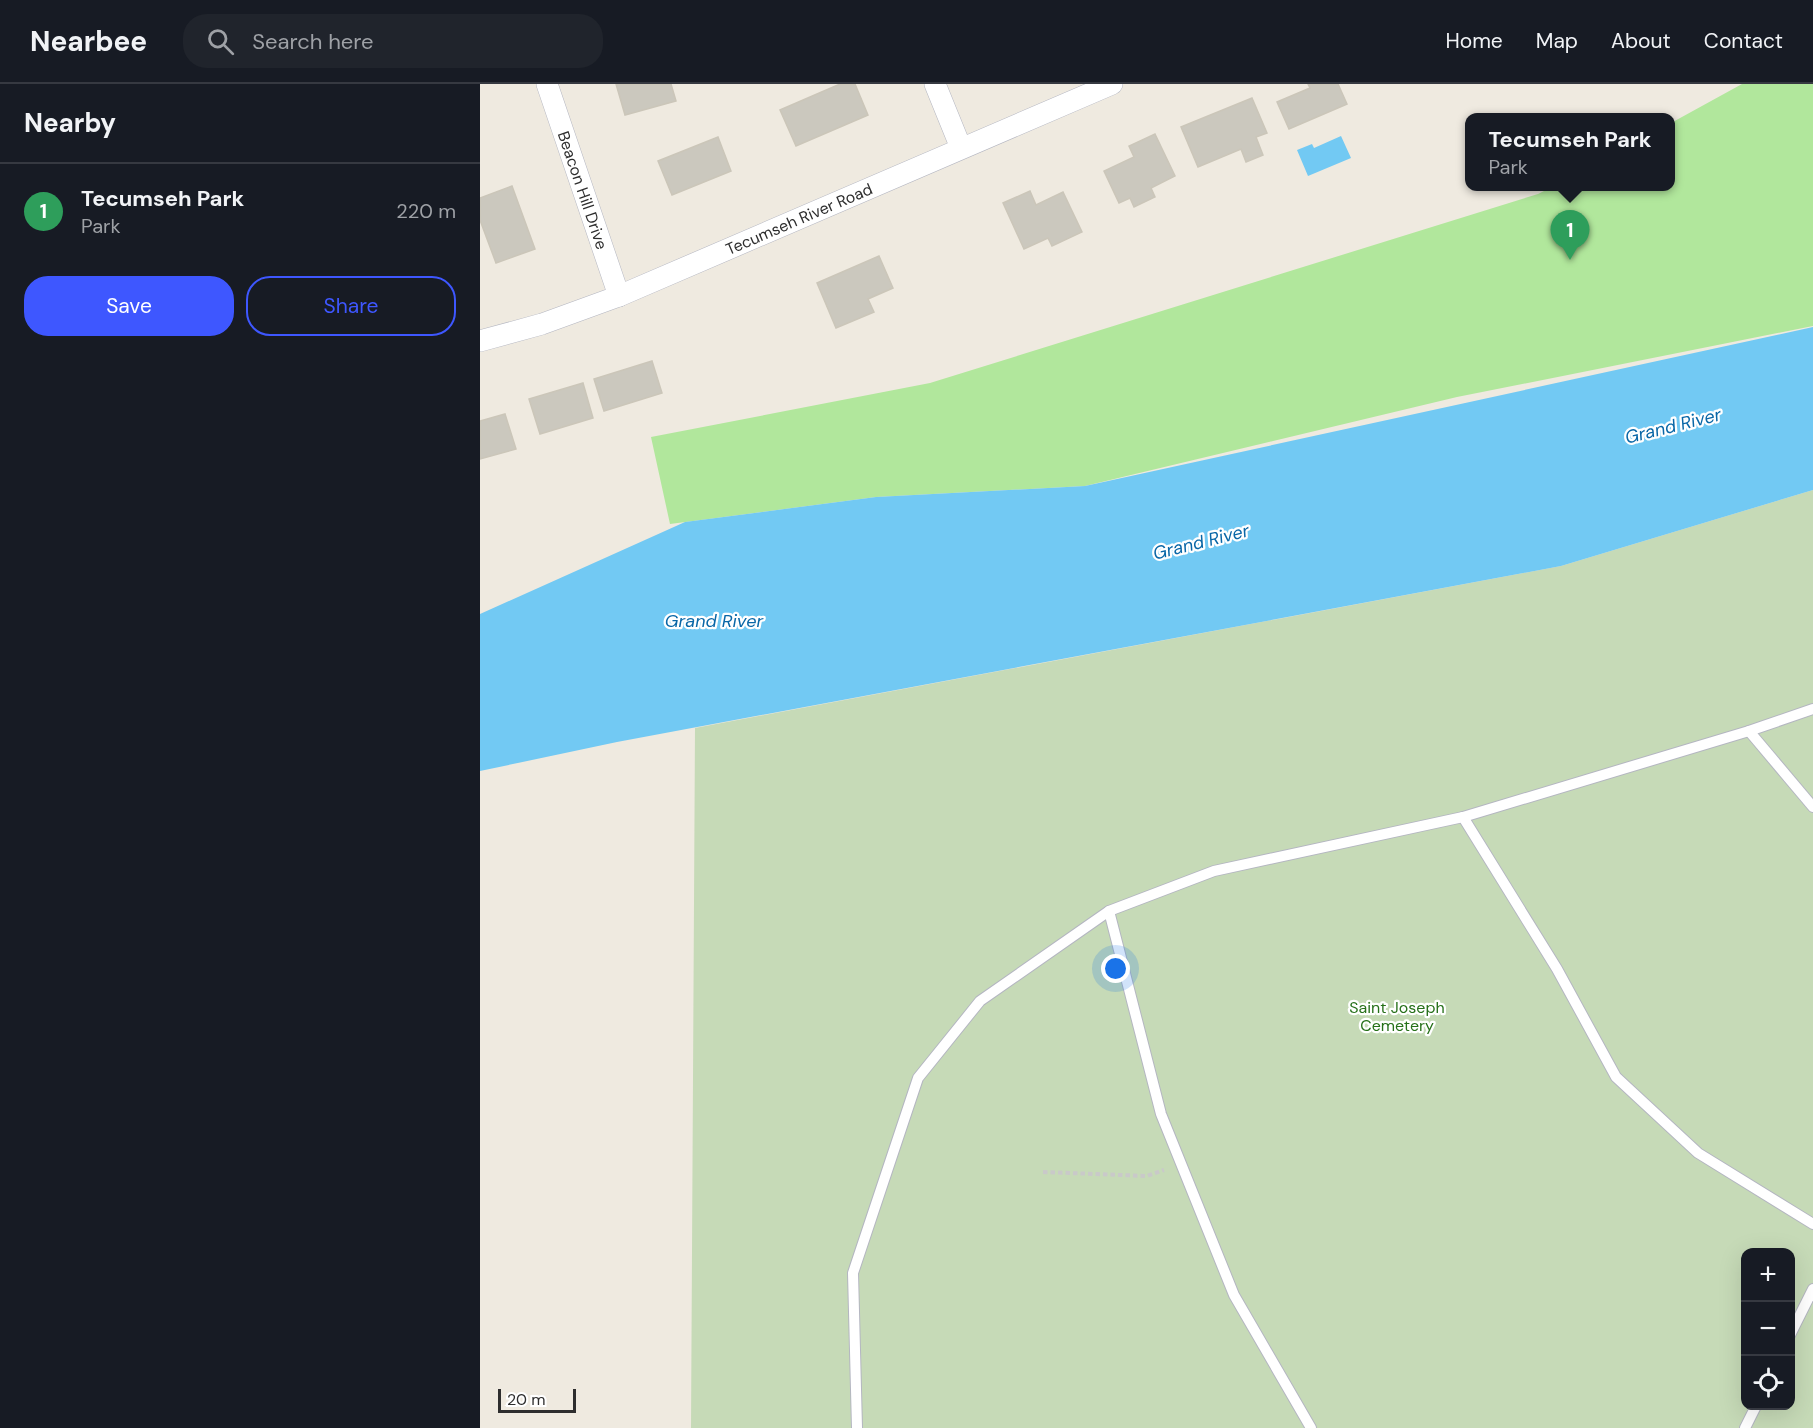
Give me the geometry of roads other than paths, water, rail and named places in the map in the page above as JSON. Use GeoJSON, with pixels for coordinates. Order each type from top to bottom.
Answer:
{"type":"FeatureCollection","features":[{"type":"Feature","properties":{"kind":"street","name":"Beacon Hill Drive"},"geometry":{"type":"LineString","coordinates":[[547,84],[619,296]]}},
{"type":"Feature","properties":{"kind":"street"},"geometry":{"type":"LineString","coordinates":[[935,84],[962,148]]}},
{"type":"Feature","properties":{"kind":"street","name":"Tecumseh River Road"},"geometry":{"type":"LineString","coordinates":[[480,341],[542,324],[619,296],[1112,84]]}},
{"type":"Feature","properties":{"kind":"lane"},"geometry":{"type":"LineString","coordinates":[[857,1428],[853,1272],[918,1078],[980,1001],[1108,911],[1214,871],[1463,817],[1749,731],[1813,709]]}},
{"type":"Feature","properties":{"kind":"lane"},"geometry":{"type":"LineString","coordinates":[[1749,731],[1813,807]]}},
{"type":"Feature","properties":{"kind":"lane"},"geometry":{"type":"LineString","coordinates":[[1463,817],[1557,969],[1616,1077],[1698,1153],[1813,1224]]}},
{"type":"Feature","properties":{"kind":"lane"},"geometry":{"type":"LineString","coordinates":[[1108,911],[1161,1114],[1234,1295],[1311,1428]]}},
{"type":"Feature","properties":{"kind":"lane"},"geometry":{"type":"LineString","coordinates":[[1795,1327],[1813,1289]]}},
{"type":"Feature","properties":{"kind":"lane"},"geometry":{"type":"LineString","coordinates":[[1745,1428],[1754,1410]]}},
{"type":"Feature","properties":{"kind":"water"},"geometry":{"type":"Polygon","coordinates":[[[1341,136],[1351,158],[1308,176],[1297,150],[1312,144],[1314,148],[1341,136]]]}},
{"type":"Feature","properties":{"kind":"water","name":"Grand River"},"geometry":{"type":"Polygon","coordinates":[[[1813,327],[1813,490],[1561,566],[617,742],[480,771],[480,614],[685,522],[876,497],[1085,486],[1813,327]]]}},
{"type":"Feature","properties":{"kind":"place","name":"Tecumseh Park"},"geometry":{"type":"Point","coordinates":[1570,260]}},
{"type":"Feature","properties":{"kind":"park label","name":"Saint Joseph Cemetery"},"geometry":{"type":"Point","coordinates":[1397,1016]}}]}
